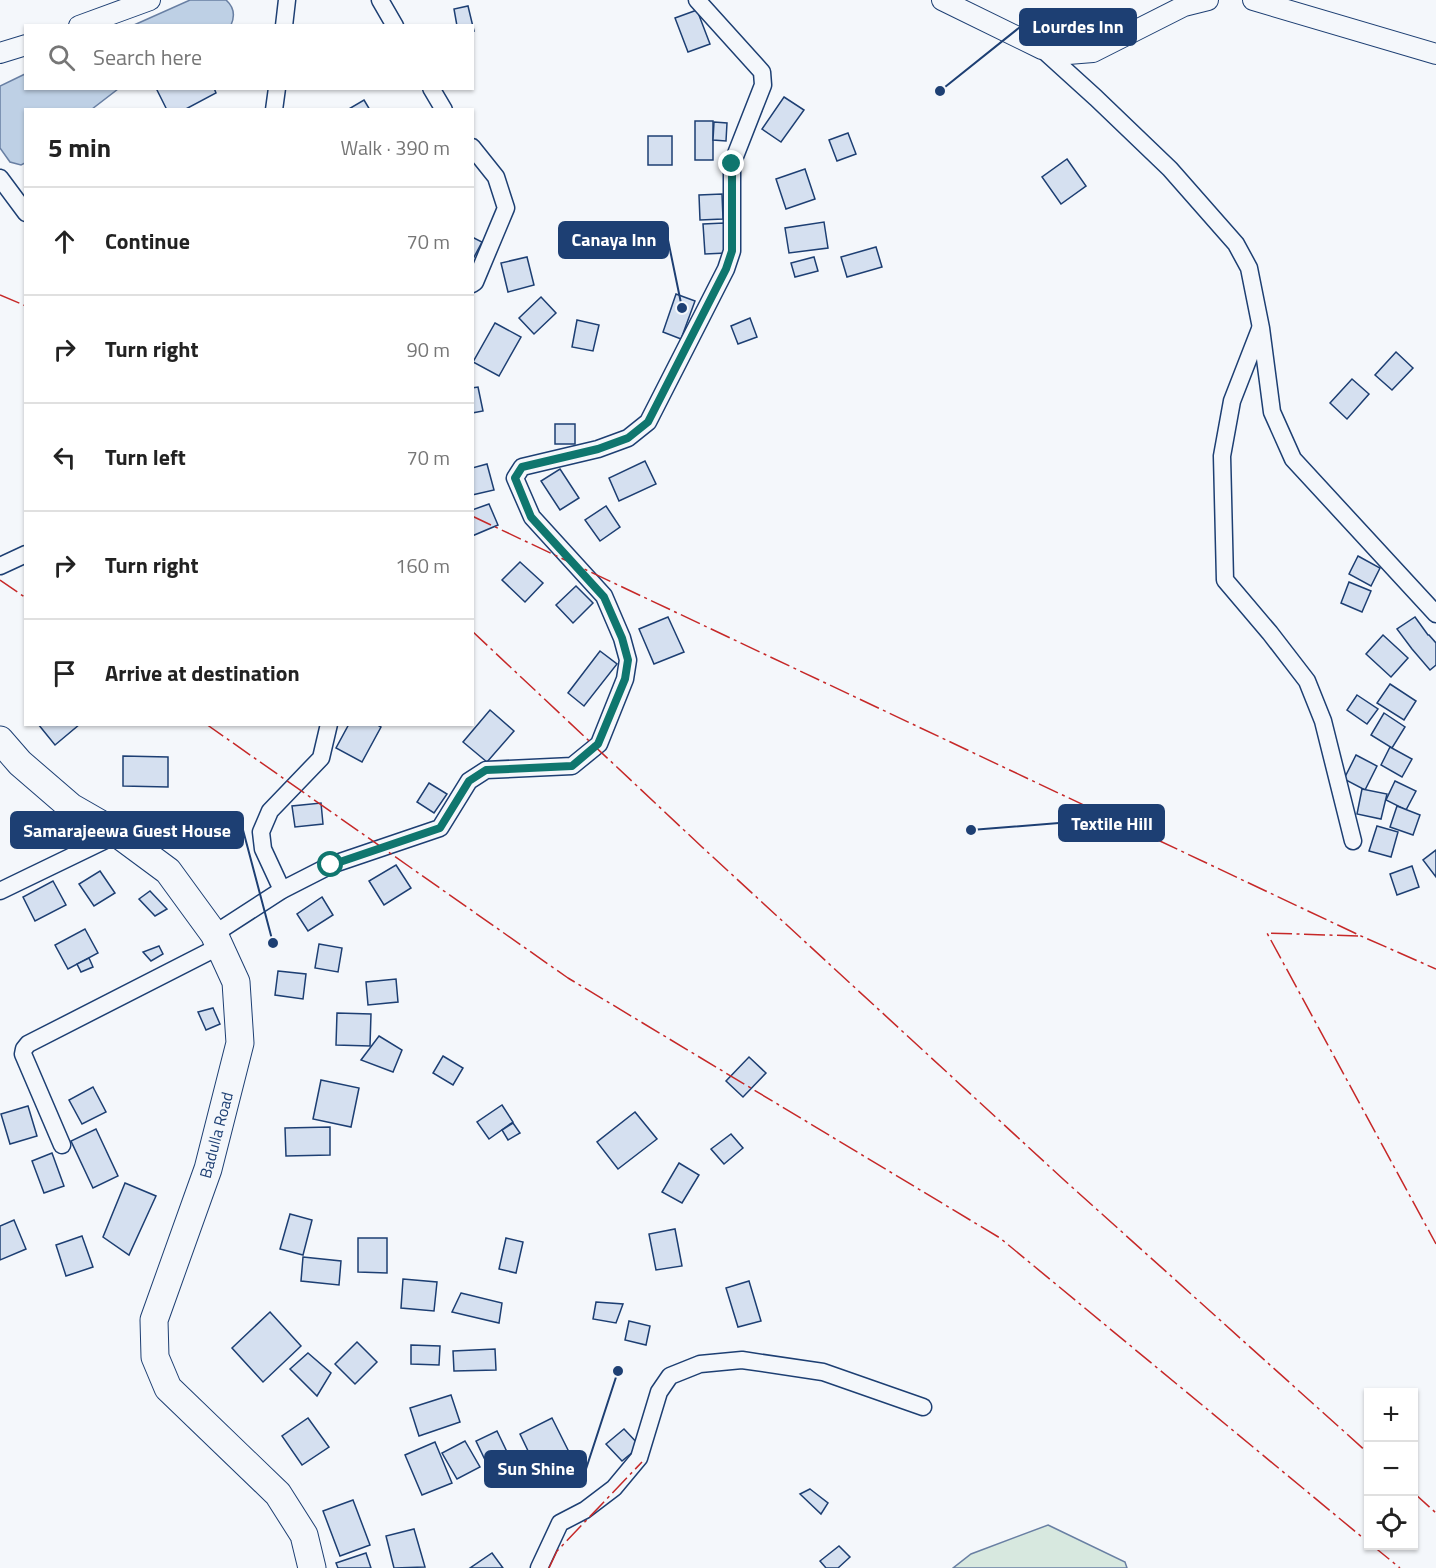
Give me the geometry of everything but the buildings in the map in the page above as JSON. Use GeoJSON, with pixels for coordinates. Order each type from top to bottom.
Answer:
{"type":"FeatureCollection","features":[{"type":"Feature","properties":{"kind":"highway","name":"Badulla Road"},"geometry":{"type":"LineString","coordinates":[[0,740],[20,764],[71,807],[118,834],[168,871],[217,940],[236,982],[240,1043],[208,1169],[153,1320],[155,1357],[168,1388],[278,1494],[304,1535],[312,1568]]}},
{"type":"Feature","properties":{"kind":"street"},"geometry":{"type":"LineString","coordinates":[[84,24],[150,0]]}},
{"type":"Feature","properties":{"kind":"street"},"geometry":{"type":"LineString","coordinates":[[284,24],[287,0]]}},
{"type":"Feature","properties":{"kind":"street"},"geometry":{"type":"LineString","coordinates":[[380,0],[394,24]]}},
{"type":"Feature","properties":{"kind":"street"},"geometry":{"type":"LineString","coordinates":[[62,1145],[23,1054],[28,1044],[217,940],[282,890],[331,865],[440,828],[469,781],[486,770],[572,766],[598,744],[625,679],[628,660],[622,638],[604,597],[531,517],[515,478],[522,467],[598,449],[628,438],[648,422],[726,269],[732,251],[732,164],[763,85],[762,72],[697,0]]}},
{"type":"Feature","properties":{"kind":"street"},"geometry":{"type":"LineString","coordinates":[[942,0],[1042,48],[1068,54],[1093,52],[1184,6],[1209,0]]}},
{"type":"Feature","properties":{"kind":"street"},"geometry":{"type":"LineString","coordinates":[[1253,0],[1436,54]]}},
{"type":"Feature","properties":{"kind":"street"},"geometry":{"type":"LineString","coordinates":[[0,53],[24,46]]}},
{"type":"Feature","properties":{"kind":"street"},"geometry":{"type":"LineString","coordinates":[[1042,48],[1170,170],[1236,244],[1249,268],[1261,328],[1272,412],[1293,459],[1436,614]]}},
{"type":"Feature","properties":{"kind":"street"},"geometry":{"type":"LineString","coordinates":[[274,108],[276,90]]}},
{"type":"Feature","properties":{"kind":"street"},"geometry":{"type":"LineString","coordinates":[[433,90],[443,108]]}},
{"type":"Feature","properties":{"kind":"street"},"geometry":{"type":"LineString","coordinates":[[474,150],[496,177],[506,208],[474,283]]}},
{"type":"Feature","properties":{"kind":"street"},"geometry":{"type":"LineString","coordinates":[[0,178],[24,210]]}},
{"type":"Feature","properties":{"kind":"street"},"geometry":{"type":"LineString","coordinates":[[1261,328],[1232,401],[1222,456],[1225,580],[1307,681],[1323,722],[1353,841]]}},
{"type":"Feature","properties":{"kind":"street"},"geometry":{"type":"LineString","coordinates":[[0,566],[24,555]]}},
{"type":"Feature","properties":{"kind":"street"},"geometry":{"type":"LineString","coordinates":[[282,890],[263,849],[261,832],[270,811],[321,758],[328,726]]}},
{"type":"Feature","properties":{"kind":"street"},"geometry":{"type":"LineString","coordinates":[[0,891],[118,834]]}},
{"type":"Feature","properties":{"kind":"street"},"geometry":{"type":"LineString","coordinates":[[539,1568],[560,1523],[585,1510],[614,1488],[639,1458],[659,1392],[670,1376],[700,1364],[742,1360],[824,1372],[923,1407]]}},
{"type":"Feature","properties":{"kind":"shaded area"},"geometry":{"type":"Polygon","coordinates":[[[1048,1525],[1125,1562],[1127,1568],[953,1568],[971,1554],[1048,1525]]]}},
{"type":"Feature","properties":{"kind":"water"},"geometry":{"type":"Polygon","coordinates":[[[190,0],[226,0],[233,12],[231,24],[136,24],[190,0]]]}},
{"type":"Feature","properties":{"kind":"water"},"geometry":{"type":"Polygon","coordinates":[[[24,74],[24,90],[117,90],[93,108],[24,108],[24,164],[21,165],[10,162],[0,148],[0,86],[24,74]]]}},
{"type":"Feature","properties":{"kind":"power"},"geometry":{"type":"LineString","coordinates":[[0,295],[24,305]]}},
{"type":"Feature","properties":{"kind":"power"},"geometry":{"type":"LineString","coordinates":[[474,517],[1361,936],[1436,969]]}},
{"type":"Feature","properties":{"kind":"power"},"geometry":{"type":"LineString","coordinates":[[0,580],[24,597]]}},
{"type":"Feature","properties":{"kind":"power"},"geometry":{"type":"LineString","coordinates":[[474,633],[702,847],[1063,1179],[1364,1449]]}},
{"type":"Feature","properties":{"kind":"power"},"geometry":{"type":"LineString","coordinates":[[209,726],[568,978],[1000,1238],[1364,1539]]}},
{"type":"Feature","properties":{"kind":"power"},"geometry":{"type":"LineString","coordinates":[[1358,936],[1267,933],[1436,1244]]}},
{"type":"Feature","properties":{"kind":"power"},"geometry":{"type":"LineString","coordinates":[[549,1568],[557,1551],[642,1462]]}},
{"type":"Feature","properties":{"kind":"power"},"geometry":{"type":"LineString","coordinates":[[1417,1496],[1436,1513]]}},
{"type":"Feature","properties":{"kind":"power"},"geometry":{"type":"LineString","coordinates":[[1378,1550],[1400,1568]]}},
{"type":"Feature","properties":{"kind":"place","name":"Lourdes Inn"},"geometry":{"type":"Point","coordinates":[940,91]}},
{"type":"Feature","properties":{"kind":"place","name":"Canaya Inn"},"geometry":{"type":"Point","coordinates":[682,308]}},
{"type":"Feature","properties":{"kind":"place","name":"Textile Hill"},"geometry":{"type":"Point","coordinates":[971,830]}},
{"type":"Feature","properties":{"kind":"place","name":"Samarajeewa Guest House"},"geometry":{"type":"Point","coordinates":[273,943]}},
{"type":"Feature","properties":{"kind":"place","name":"Sun Shine"},"geometry":{"type":"Point","coordinates":[618,1371]}},
{"type":"Feature","properties":{"kind":"route"},"geometry":{"type":"LineString","coordinates":[[331,865],[440,828],[469,781],[486,770],[572,766],[598,744],[625,679],[628,660],[622,638],[604,597],[531,517],[515,478],[522,467],[598,449],[628,438],[648,422],[726,269],[732,251],[732,164]]}}]}
